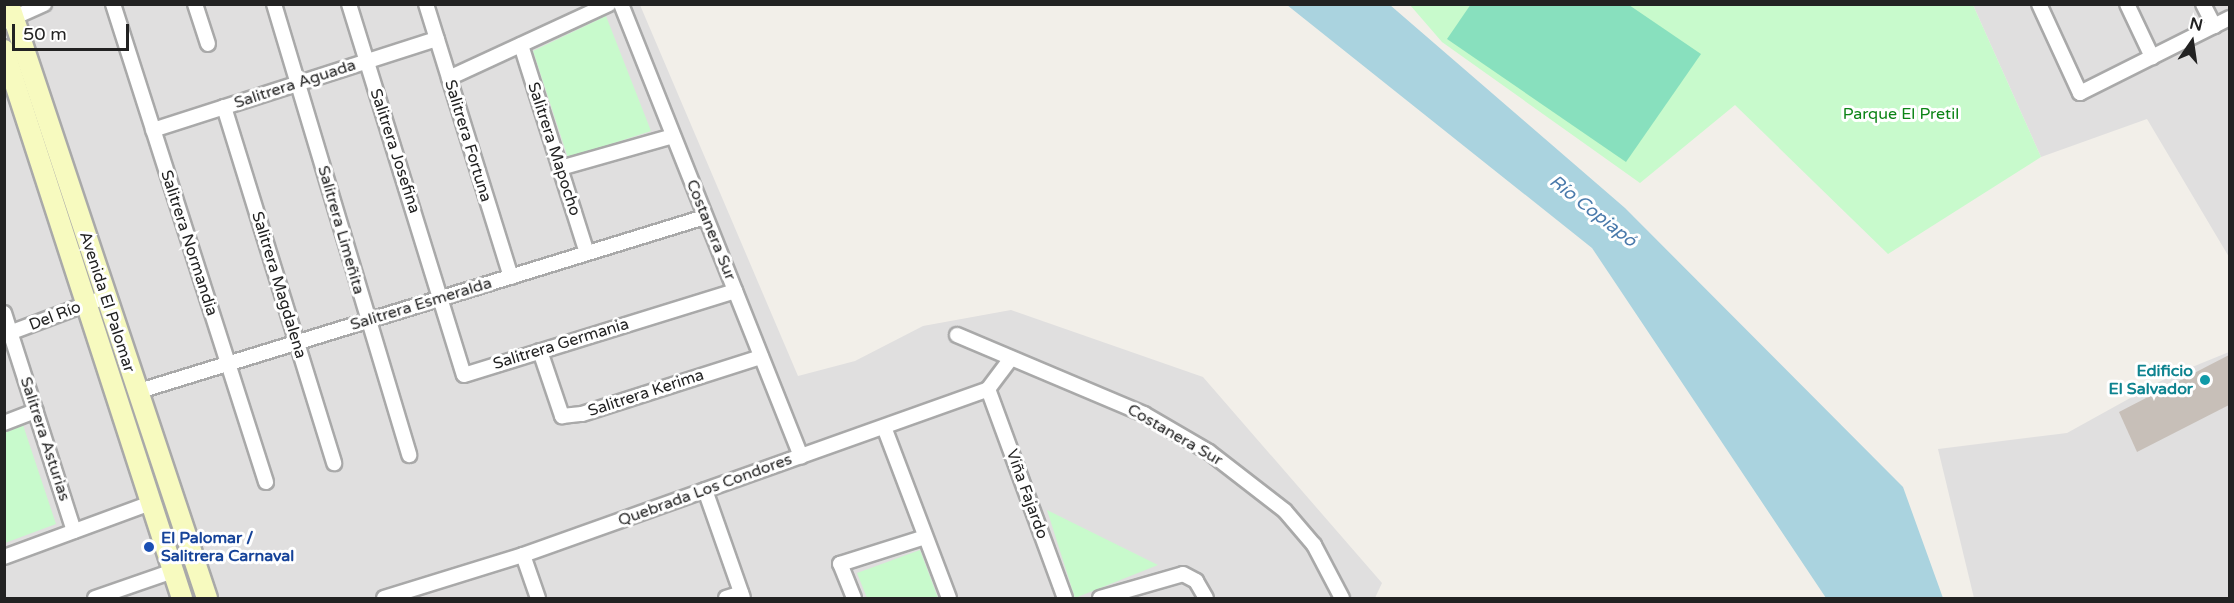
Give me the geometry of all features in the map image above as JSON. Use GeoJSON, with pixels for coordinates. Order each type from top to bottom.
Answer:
{"type":"FeatureCollection","features":[{"type":"Feature","properties":{"kind":"street"},"geometry":{"type":"LineString","coordinates":[[9,15],[44,4]]}},
{"type":"Feature","properties":{"kind":"street","name":"Salitrera Normandia"},"geometry":{"type":"LineString","coordinates":[[113,4],[266,482]]}},
{"type":"Feature","properties":{"kind":"street"},"geometry":{"type":"LineString","coordinates":[[195,4],[208,44]]}},
{"type":"Feature","properties":{"kind":"street","name":"Salitrera Limeñita"},"geometry":{"type":"LineString","coordinates":[[274,4],[409,455]]}},
{"type":"Feature","properties":{"kind":"street","name":"Salitrera Josefina"},"geometry":{"type":"LineString","coordinates":[[349,4],[442,298]]}},
{"type":"Feature","properties":{"kind":"street","name":"Salitrera Fortuna"},"geometry":{"type":"LineString","coordinates":[[426,4],[511,277]]}},
{"type":"Feature","properties":{"kind":"street"},"geometry":{"type":"LineString","coordinates":[[449,78],[609,4]]}},
{"type":"Feature","properties":{"kind":"street","name":"Costanera Sur"},"geometry":{"type":"LineString","coordinates":[[621,4],[801,456]]}},
{"type":"Feature","properties":{"kind":"street"},"geometry":{"type":"LineString","coordinates":[[2039,4],[2080,93],[2229,18]]}},
{"type":"Feature","properties":{"kind":"street"},"geometry":{"type":"LineString","coordinates":[[2127,4],[2152,57]]}},
{"type":"Feature","properties":{"kind":"street"},"geometry":{"type":"LineString","coordinates":[[2203,4],[2214,26]]}},
{"type":"Feature","properties":{"kind":"street","name":"Avenida El Palomar"},"geometry":{"type":"LineString","coordinates":[[9,15],[97,300],[151,503],[182,598]]}},
{"type":"Feature","properties":{"kind":"street","name":"Salitrera Aguada"},"geometry":{"type":"LineString","coordinates":[[153,130],[437,39]]}},
{"type":"Feature","properties":{"kind":"street","name":"Salitrera Mapocho"},"geometry":{"type":"LineString","coordinates":[[521,45],[587,253]]}},
{"type":"Feature","properties":{"kind":"street","name":"Avenida El Palomar"},"geometry":{"type":"LineString","coordinates":[[4,50],[97,300],[136,392],[207,598]]}},
{"type":"Feature","properties":{"kind":"street","name":"Salitrera Magdalena"},"geometry":{"type":"LineString","coordinates":[[224,107],[334,463]]}},
{"type":"Feature","properties":{"kind":"street"},"geometry":{"type":"LineString","coordinates":[[560,168],[673,136]]}},
{"type":"Feature","properties":{"kind":"street","name":"Salitrera Esmeralda"},"geometry":{"type":"LineString","coordinates":[[136,392],[705,217]]}},
{"type":"Feature","properties":{"kind":"street","name":"Salitrera Germania"},"geometry":{"type":"LineString","coordinates":[[442,298],[464,375],[735,291]]}},
{"type":"Feature","properties":{"kind":"street","name":"Del Río"},"geometry":{"type":"LineString","coordinates":[[8,334],[97,300]]}},
{"type":"Feature","properties":{"kind":"street","name":"Salitrera Asturias"},"geometry":{"type":"LineString","coordinates":[[4,313],[8,334],[36,411],[74,531]]}},
{"type":"Feature","properties":{"kind":"street","name":"Costanera Sur"},"geometry":{"type":"LineString","coordinates":[[957,335],[1144,414],[1252,482],[1314,545],[1342,598]]}},
{"type":"Feature","properties":{"kind":"street","name":"Salitrera Kerima"},"geometry":{"type":"LineString","coordinates":[[540,351],[562,416],[582,414],[761,357]]}},
{"type":"Feature","properties":{"kind":"street"},"geometry":{"type":"LineString","coordinates":[[988,389],[1011,359]]}},
{"type":"Feature","properties":{"kind":"street","name":"Quebrada Los Condores"},"geometry":{"type":"LineString","coordinates":[[384,598],[523,555],[988,389]]}},
{"type":"Feature","properties":{"kind":"street","name":"Viña Fajardo"},"geometry":{"type":"LineString","coordinates":[[988,389],[1065,598]]}},
{"type":"Feature","properties":{"kind":"street"},"geometry":{"type":"LineString","coordinates":[[4,423],[36,411]]}},
{"type":"Feature","properties":{"kind":"street"},"geometry":{"type":"LineString","coordinates":[[884,427],[949,598]]}},
{"type":"Feature","properties":{"kind":"street"},"geometry":{"type":"LineString","coordinates":[[705,490],[742,596],[726,598]]}},
{"type":"Feature","properties":{"kind":"street"},"geometry":{"type":"LineString","coordinates":[[4,557],[151,503]]}},
{"type":"Feature","properties":{"kind":"street"},"geometry":{"type":"LineString","coordinates":[[854,598],[840,564],[925,537]]}},
{"type":"Feature","properties":{"kind":"street"},"geometry":{"type":"LineString","coordinates":[[523,555],[538,598]]}},
{"type":"Feature","properties":{"kind":"street"},"geometry":{"type":"LineString","coordinates":[[95,598],[173,571]]}},
{"type":"Feature","properties":{"kind":"street"},"geometry":{"type":"LineString","coordinates":[[1100,598],[1183,574],[1196,581],[1206,598]]}},
{"type":"Feature","properties":{"kind":"shaded area"},"geometry":{"type":"Polygon","coordinates":[[[4,5],[640,5],[798,376],[855,361],[923,326],[1011,310],[1203,377],[1382,583],[1375,598],[5,598],[4,5]]]}},
{"type":"Feature","properties":{"kind":"shaded area"},"geometry":{"type":"Polygon","coordinates":[[[1973,5],[2229,5],[2229,257],[2147,119],[2041,157],[1973,5]]]}},
{"type":"Feature","properties":{"kind":"shaded area"},"geometry":{"type":"Polygon","coordinates":[[[2229,352],[2229,598],[1974,598],[1938,449],[2067,433],[2170,376],[2229,352]]]}},
{"type":"Feature","properties":{"kind":"green space"},"geometry":{"type":"Polygon","coordinates":[[[1471,4],[1629,5],[1701,54],[1626,162],[1447,39],[1471,4]]]}},
{"type":"Feature","properties":{"kind":"green space","name":"Parque El Pretil"},"geometry":{"type":"Polygon","coordinates":[[[1410,5],[1973,5],[2041,157],[1888,254],[1735,105],[1640,183],[1442,42],[1410,5]]]}},
{"type":"Feature","properties":{"kind":"green space"},"geometry":{"type":"Polygon","coordinates":[[[606,16],[651,131],[568,158],[533,51],[606,16]]]}},
{"type":"Feature","properties":{"kind":"green space"},"geometry":{"type":"Polygon","coordinates":[[[23,425],[56,524],[5,543],[5,433],[23,425]]]}},
{"type":"Feature","properties":{"kind":"green space"},"geometry":{"type":"Polygon","coordinates":[[[1047,510],[1158,565],[1075,598],[1047,510]]]}},
{"type":"Feature","properties":{"kind":"green space"},"geometry":{"type":"Polygon","coordinates":[[[920,550],[938,598],[867,598],[857,573],[920,550]]]}},
{"type":"Feature","properties":{"kind":"water","name":"Río Copiapó"},"geometry":{"type":"Polygon","coordinates":[[[1287,5],[1390,5],[1625,208],[1903,487],[1943,598],[1826,598],[1592,248],[1287,5]]]}},
{"type":"Feature","properties":{"kind":"building","name":"Edificio El Salvador"},"geometry":{"type":"Polygon","coordinates":[[[2229,355],[2229,405],[2137,452],[2119,412],[2229,355]]]}},
{"type":"Feature","properties":{"kind":"place","name":"Edificio El Salvador"},"geometry":{"type":"Point","coordinates":[2205,380]}},
{"type":"Feature","properties":{"kind":"place","name":"El Palomar / Salitrera Carnaval"},"geometry":{"type":"Point","coordinates":[149,547]}}]}
